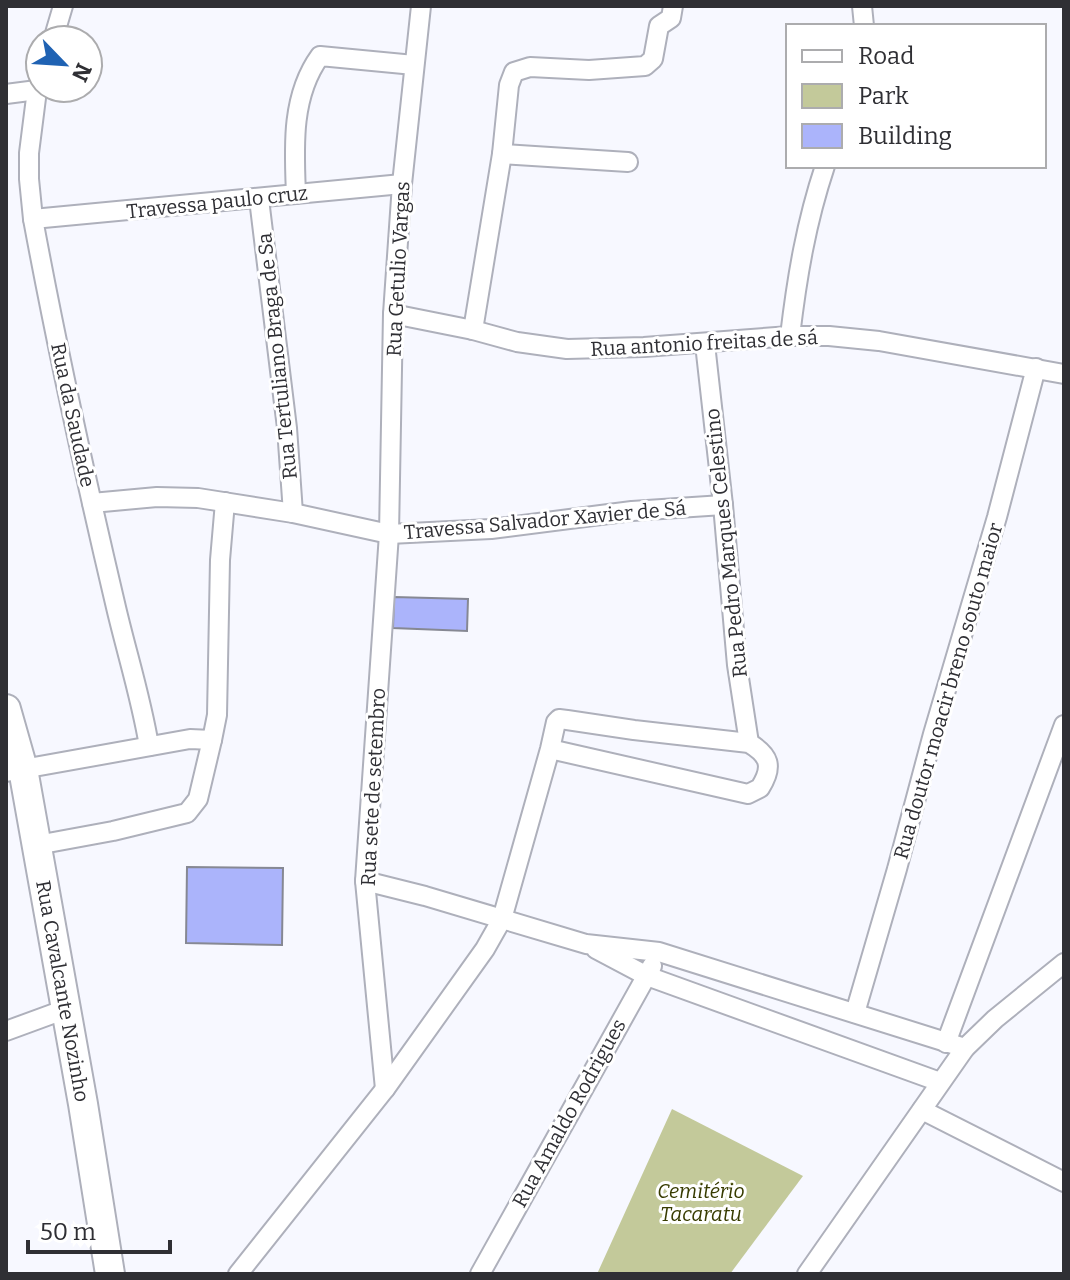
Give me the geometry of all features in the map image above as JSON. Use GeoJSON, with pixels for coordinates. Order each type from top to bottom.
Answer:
{"type":"FeatureCollection","features":[{"type":"Feature","properties":{"kind":"main road","name":"Rua Cavalcante Nozinho"},"geometry":{"type":"LineString","coordinates":[[6,709],[14,770],[37,845],[110,1274]]}},
{"type":"Feature","properties":{"kind":"street","name":"Rua Getulio Vargas"},"geometry":{"type":"LineString","coordinates":[[389,534],[393,314],[402,184],[421,6]]}},
{"type":"Feature","properties":{"kind":"street"},"geometry":{"type":"LineString","coordinates":[[473,330],[502,154],[509,81],[514,72],[530,67],[589,70],[649,64],[654,55],[657,30],[671,18],[673,6]]}},
{"type":"Feature","properties":{"kind":"street"},"geometry":{"type":"LineString","coordinates":[[296,194],[293,138],[299,103],[310,70],[320,56],[414,65]]}},
{"type":"Feature","properties":{"kind":"street","name":"Rua da Saudade"},"geometry":{"type":"LineString","coordinates":[[35,104],[29,153],[33,219],[92,503],[149,746]]}},
{"type":"Feature","properties":{"kind":"street"},"geometry":{"type":"LineString","coordinates":[[502,154],[628,162]]}},
{"type":"Feature","properties":{"kind":"street"},"geometry":{"type":"LineString","coordinates":[[790,336],[799,263],[824,168]]}},
{"type":"Feature","properties":{"kind":"street","name":"Travessa paulo cruz"},"geometry":{"type":"LineString","coordinates":[[33,219],[402,184]]}},
{"type":"Feature","properties":{"kind":"street","name":"Rua Tertuliano Braga de Sa"},"geometry":{"type":"LineString","coordinates":[[259,199],[287,428],[293,513]]}},
{"type":"Feature","properties":{"kind":"street","name":"Rua antonio freitas de sá"},"geometry":{"type":"LineString","coordinates":[[393,314],[517,342],[567,349],[829,336],[879,341],[1064,374]]}},
{"type":"Feature","properties":{"kind":"street","name":"Rua Pedro Marques Celestino"},"geometry":{"type":"LineString","coordinates":[[705,344],[737,665],[749,743]]}},
{"type":"Feature","properties":{"kind":"street","name":"Rua doutor moacir breno souto maior"},"geometry":{"type":"LineString","coordinates":[[855,1013],[997,517],[1036,368]]}},
{"type":"Feature","properties":{"kind":"street","name":"Travessa Salvador Xavier de Sá"},"geometry":{"type":"LineString","coordinates":[[92,503],[157,497],[198,498],[293,513],[389,534],[491,529],[632,511],[723,505]]}},
{"type":"Feature","properties":{"kind":"street"},"geometry":{"type":"LineString","coordinates":[[37,845],[187,813],[198,799],[217,715],[220,560],[225,502]]}},
{"type":"Feature","properties":{"kind":"street","name":"Rua sete de setembro"},"geometry":{"type":"LineString","coordinates":[[385,1089],[365,881],[389,534]]}},
{"type":"Feature","properties":{"kind":"street"},"geometry":{"type":"LineString","coordinates":[[238,1274],[385,1089],[485,949],[502,919],[554,728],[559,719],[749,743],[764,753],[768,762],[766,778],[760,788],[748,794],[551,742]]}},
{"type":"Feature","properties":{"kind":"street"},"geometry":{"type":"LineString","coordinates":[[946,1043],[1064,725]]}},
{"type":"Feature","properties":{"kind":"street"},"geometry":{"type":"LineString","coordinates":[[14,770],[190,739],[212,740]]}},
{"type":"Feature","properties":{"kind":"street"},"geometry":{"type":"LineString","coordinates":[[365,881],[586,944],[659,952],[965,1048]]}},
{"type":"Feature","properties":{"kind":"street"},"geometry":{"type":"LineString","coordinates":[[586,944],[647,976],[940,1082]]}},
{"type":"Feature","properties":{"kind":"street","name":"Rua Amaldo Rodrigues"},"geometry":{"type":"LineString","coordinates":[[480,1274],[659,952]]}},
{"type":"Feature","properties":{"kind":"street"},"geometry":{"type":"LineString","coordinates":[[807,1274],[965,1048],[995,1019],[1064,963]]}},
{"type":"Feature","properties":{"kind":"street"},"geometry":{"type":"LineString","coordinates":[[793,1029],[805,998]]}},
{"type":"Feature","properties":{"kind":"street"},"geometry":{"type":"LineString","coordinates":[[6,1031],[66,1009]]}},
{"type":"Feature","properties":{"kind":"street"},"geometry":{"type":"LineString","coordinates":[[922,1110],[1064,1182]]}},
{"type":"Feature","properties":{"kind":"green space","name":"Cemitério Tacaratu"},"geometry":{"type":"Polygon","coordinates":[[[672,1109],[803,1176],[730,1274],[597,1274],[672,1109]]]}},
{"type":"Feature","properties":{"kind":"building"},"geometry":{"type":"Polygon","coordinates":[[[394,597],[468,599],[467,631],[393,628],[394,597]]]}},
{"type":"Feature","properties":{"kind":"building"},"geometry":{"type":"Polygon","coordinates":[[[187,867],[283,868],[282,945],[186,943],[187,867]]]}}]}
